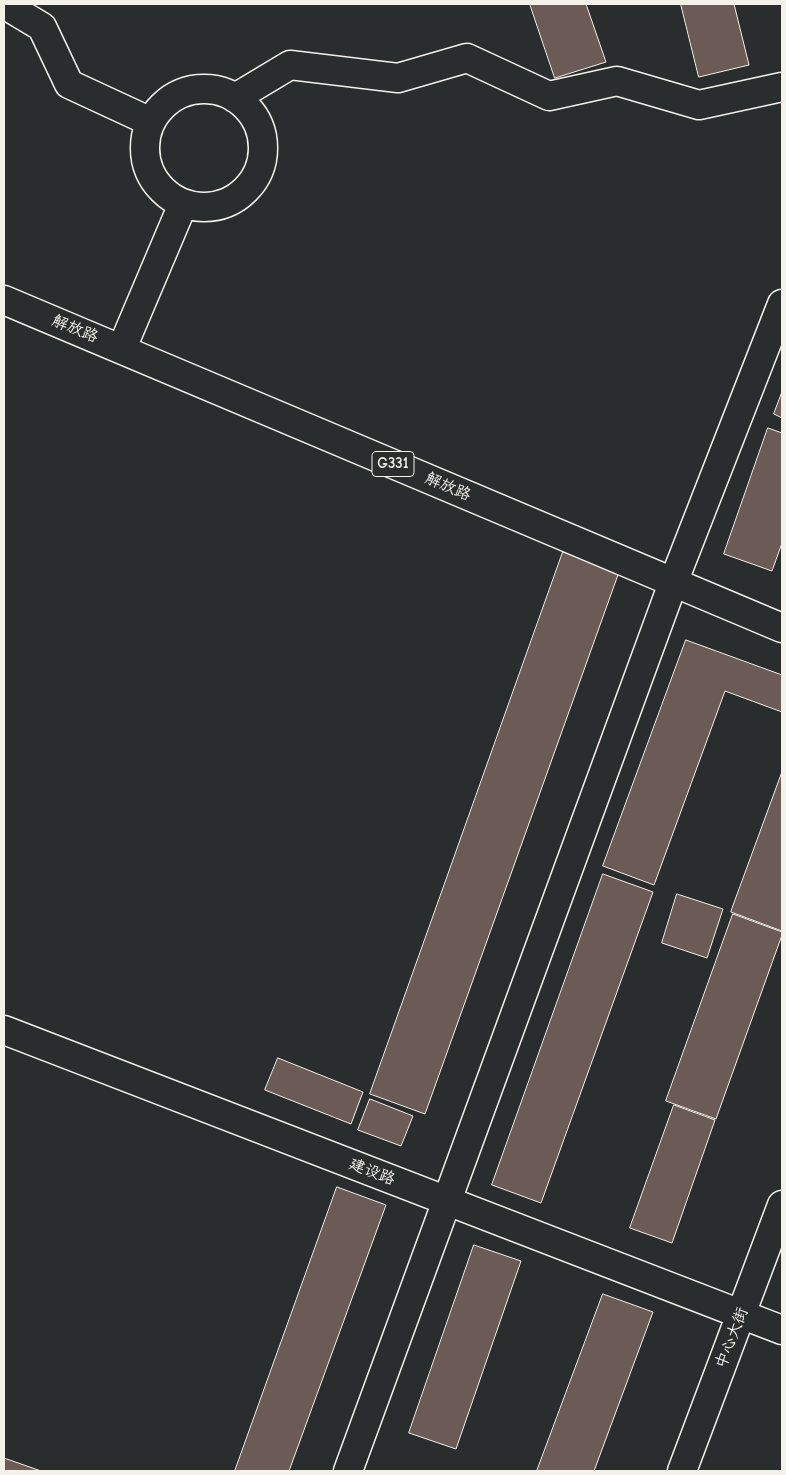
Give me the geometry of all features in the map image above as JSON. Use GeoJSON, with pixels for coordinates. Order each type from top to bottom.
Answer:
{"type":"FeatureCollection","features":[{"type":"Feature","properties":{"kind":"main road"},"geometry":{"type":"LineString","coordinates":[[4,4],[42,27],[69,84],[151,122]]}},
{"type":"Feature","properties":{"kind":"main road"},"geometry":{"type":"LineString","coordinates":[[235,98],[290,65],[398,78],[468,58],[549,96],[618,81],[699,105],[782,87]]}},
{"type":"Feature","properties":{"kind":"main road"},"geometry":{"type":"LineString","coordinates":[[197,89],[217,90],[235,98],[250,111],[260,128],[263,148],[260,167],[252,184],[238,197],[221,205],[202,208],[183,204],[167,194],[154,179],[146,161],[145,141],[151,122],[162,106],[170,100],[178,95],[197,89]]}},
{"type":"Feature","properties":{"kind":"main road"},"geometry":{"type":"LineString","coordinates":[[122,348],[183,204]]}},
{"type":"Feature","properties":{"kind":"main road","name":"解放路"},"geometry":{"type":"LineString","coordinates":[[4,300],[122,348],[782,628]]}},
{"type":"Feature","properties":{"kind":"main road"},"geometry":{"type":"LineString","coordinates":[[348,1471],[673,583],[782,304]]}},
{"type":"Feature","properties":{"kind":"main road","name":"建设路"},"geometry":{"type":"LineString","coordinates":[[4,1030],[782,1330]]}},
{"type":"Feature","properties":{"kind":"main road","name":"中心大街"},"geometry":{"type":"LineString","coordinates":[[682,1471],[782,1205]]}},
{"type":"Feature","properties":{"kind":"building"},"geometry":{"type":"Polygon","coordinates":[[[530,4],[586,4],[606,62],[555,78],[530,4]]]}},
{"type":"Feature","properties":{"kind":"building"},"geometry":{"type":"Polygon","coordinates":[[[681,4],[734,4],[749,65],[699,77],[681,4]]]}},
{"type":"Feature","properties":{"kind":"building"},"geometry":{"type":"Polygon","coordinates":[[[782,392],[782,418],[774,414],[782,392]]]}},
{"type":"Feature","properties":{"kind":"building"},"geometry":{"type":"Polygon","coordinates":[[[768,428],[782,433],[782,543],[772,571],[724,554],[768,428]]]}},
{"type":"Feature","properties":{"kind":"building"},"geometry":{"type":"Polygon","coordinates":[[[563,552],[619,572],[425,1114],[370,1094],[563,552]]]}},
{"type":"Feature","properties":{"kind":"building"},"geometry":{"type":"Polygon","coordinates":[[[686,640],[782,675],[782,712],[725,691],[654,885],[603,866],[686,640]]]}},
{"type":"Feature","properties":{"kind":"building"},"geometry":{"type":"Polygon","coordinates":[[[782,772],[782,931],[731,912],[782,772]]]}},
{"type":"Feature","properties":{"kind":"building"},"geometry":{"type":"Polygon","coordinates":[[[603,874],[653,892],[541,1203],[492,1185],[603,874]]]}},
{"type":"Feature","properties":{"kind":"building"},"geometry":{"type":"Polygon","coordinates":[[[677,894],[723,909],[707,958],[662,943],[677,894]]]}},
{"type":"Feature","properties":{"kind":"building"},"geometry":{"type":"Polygon","coordinates":[[[733,914],[782,932],[782,935],[716,1119],[666,1101],[733,914]]]}},
{"type":"Feature","properties":{"kind":"building"},"geometry":{"type":"Polygon","coordinates":[[[278,1058],[363,1092],[351,1124],[265,1090],[278,1058]]]}},
{"type":"Feature","properties":{"kind":"building"},"geometry":{"type":"Polygon","coordinates":[[[370,1099],[413,1116],[401,1146],[358,1130],[370,1099]]]}},
{"type":"Feature","properties":{"kind":"building"},"geometry":{"type":"Polygon","coordinates":[[[674,1105],[715,1120],[672,1243],[630,1228],[674,1105]]]}},
{"type":"Feature","properties":{"kind":"building"},"geometry":{"type":"Polygon","coordinates":[[[337,1187],[386,1205],[289,1471],[235,1471],[337,1187]]]}},
{"type":"Feature","properties":{"kind":"building"},"geometry":{"type":"Polygon","coordinates":[[[474,1245],[521,1261],[456,1449],[409,1433],[474,1245]]]}},
{"type":"Feature","properties":{"kind":"building"},"geometry":{"type":"Polygon","coordinates":[[[603,1294],[653,1312],[594,1471],[537,1471],[603,1294]]]}},
{"type":"Feature","properties":{"kind":"building"},"geometry":{"type":"Polygon","coordinates":[[[4,1458],[41,1471],[4,1471],[4,1458]]]}}]}
